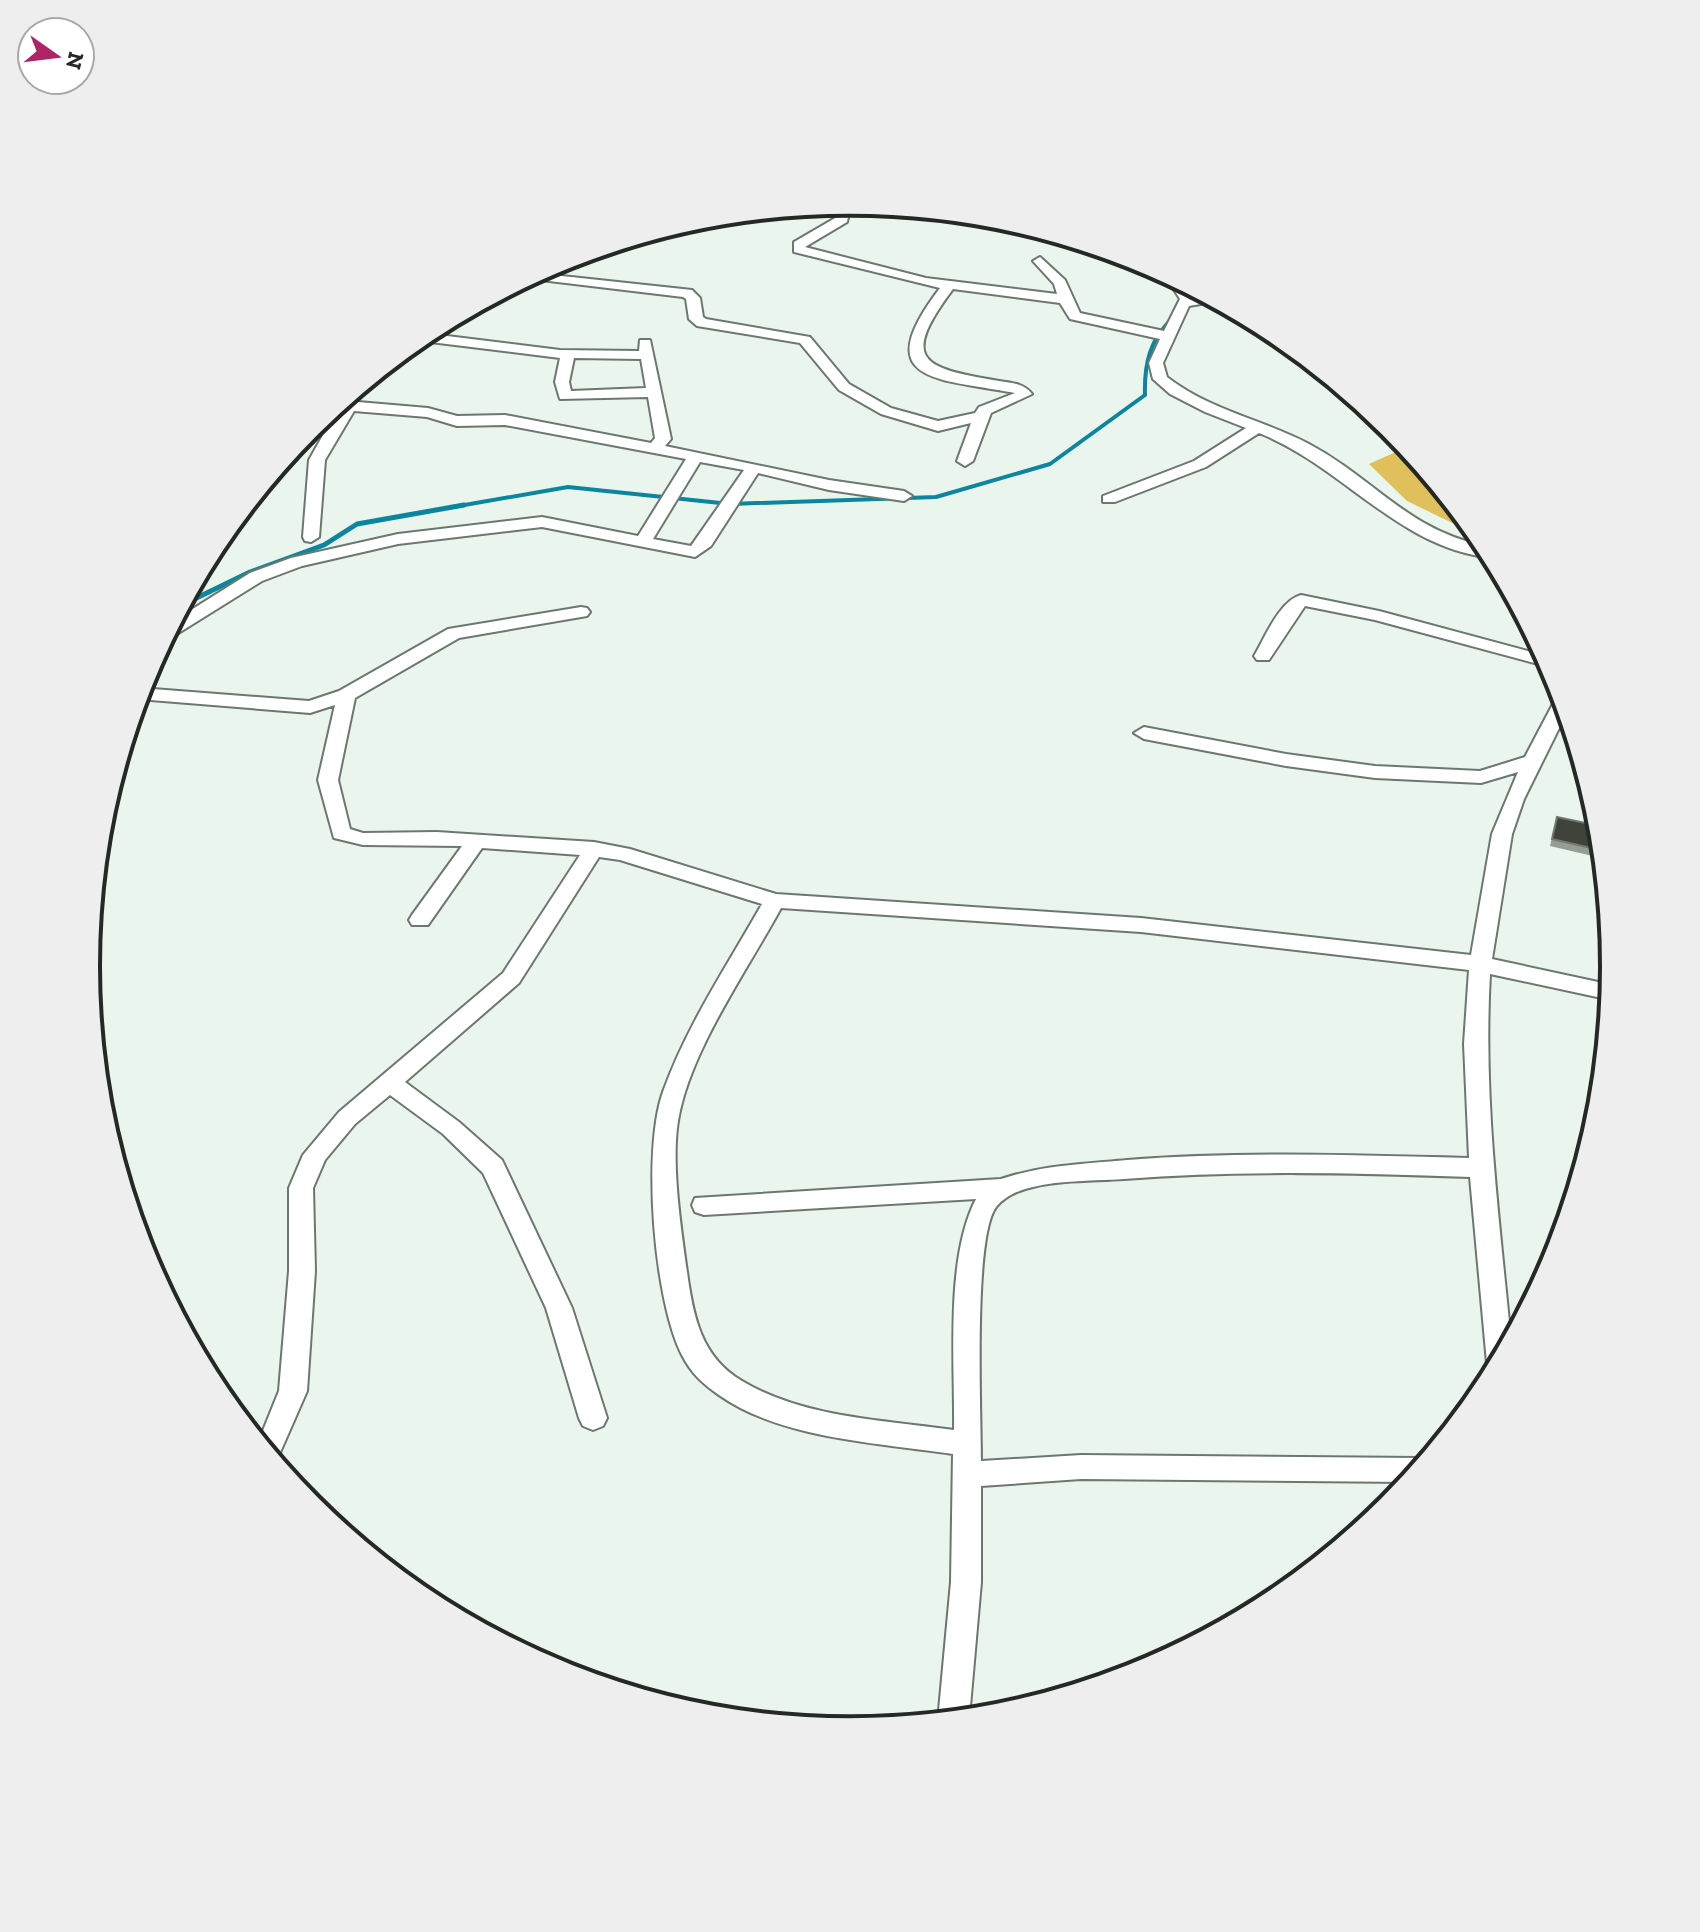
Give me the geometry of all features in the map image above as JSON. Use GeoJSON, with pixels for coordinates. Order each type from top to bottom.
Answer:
{"type":"FeatureCollection","features":[{"type":"Feature","properties":{"kind":"street"},"geometry":{"type":"LineString","coordinates":[[843,216],[799,245],[799,249],[926,282],[1065,299]]}},
{"type":"Feature","properties":{"kind":"street"},"geometry":{"type":"LineString","coordinates":[[1040,261],[1060,283],[1073,314],[1167,336]]}},
{"type":"Feature","properties":{"kind":"street"},"geometry":{"type":"LineString","coordinates":[[551,278],[687,293],[693,298],[696,319],[702,323],[805,340],[844,387],[886,411],[938,426],[980,417]]}},
{"type":"Feature","properties":{"kind":"street"},"geometry":{"type":"LineString","coordinates":[[951,283],[928,311],[917,332],[914,354],[921,367],[937,374],[1025,391],[1023,396],[986,408],[965,461]]}},
{"type":"Feature","properties":{"kind":"street"},"geometry":{"type":"LineString","coordinates":[[1183,294],[1187,300]]}},
{"type":"Feature","properties":{"kind":"street"},"geometry":{"type":"LineString","coordinates":[[1187,300],[1194,299]]}},
{"type":"Feature","properties":{"kind":"street"},"geometry":{"type":"LineString","coordinates":[[1187,300],[1156,363],[1160,379],[1202,404],[1260,426],[1320,456],[1392,511],[1431,535],[1473,547]]}},
{"type":"Feature","properties":{"kind":"street"},"geometry":{"type":"LineString","coordinates":[[438,339],[568,354],[645,349],[663,439],[654,449]]}},
{"type":"Feature","properties":{"kind":"street"},"geometry":{"type":"LineString","coordinates":[[568,354],[562,382],[565,396],[654,392]]}},
{"type":"Feature","properties":{"kind":"street"},"geometry":{"type":"LineString","coordinates":[[351,406],[428,413],[457,421],[493,419],[754,467],[829,485],[904,496]]}},
{"type":"Feature","properties":{"kind":"street"},"geometry":{"type":"LineString","coordinates":[[311,537],[315,466],[347,410]]}},
{"type":"Feature","properties":{"kind":"street"},"geometry":{"type":"LineString","coordinates":[[1109,499],[1200,464],[1260,426]]}},
{"type":"Feature","properties":{"kind":"street"},"geometry":{"type":"LineString","coordinates":[[644,540],[696,456]]}},
{"type":"Feature","properties":{"kind":"street"},"geometry":{"type":"LineString","coordinates":[[183,622],[256,577],[297,562],[398,539],[542,522],[644,540],[685,552],[698,550],[754,467]]}},
{"type":"Feature","properties":{"kind":"street"},"geometry":{"type":"LineString","coordinates":[[1263,656],[1296,605],[1305,600],[1358,610],[1534,659]]}},
{"type":"Feature","properties":{"kind":"street"},"geometry":{"type":"LineString","coordinates":[[151,694],[294,708],[326,704],[454,633],[581,612]]}},
{"type":"Feature","properties":{"kind":"street"},"geometry":{"type":"LineString","coordinates":[[346,695],[328,780],[341,833],[363,839],[477,840],[594,849],[623,854],[775,901],[1087,920],[1480,964],[1599,989]]}},
{"type":"Feature","properties":{"kind":"street"},"geometry":{"type":"LineString","coordinates":[[1498,1344],[1476,1105],[1475,1044],[1480,964],[1502,834],[1514,799],[1556,715]]}},
{"type":"Feature","properties":{"kind":"street"},"geometry":{"type":"LineString","coordinates":[[1144,733],[1286,760],[1438,776],[1481,777],[1534,761]]}},
{"type":"Feature","properties":{"kind":"street"},"geometry":{"type":"LineString","coordinates":[[420,920],[477,840]]}},
{"type":"Feature","properties":{"kind":"street"},"geometry":{"type":"LineString","coordinates":[[272,1443],[293,1391],[302,1271],[301,1188],[320,1147],[347,1118],[511,978],[594,849]]}},
{"type":"Feature","properties":{"kind":"street"},"geometry":{"type":"LineString","coordinates":[[775,901],[695,1045],[672,1098],[666,1121],[672,1264],[683,1321],[704,1367],[734,1391],[828,1422],[966,1444]]}},
{"type":"Feature","properties":{"kind":"street"},"geometry":{"type":"LineString","coordinates":[[389,1082],[451,1128],[493,1167],[559,1308],[593,1418]]}},
{"type":"Feature","properties":{"kind":"street"},"geometry":{"type":"LineString","coordinates":[[704,1205],[1001,1188],[1034,1177],[1182,1165],[1327,1163],[1484,1168]]}},
{"type":"Feature","properties":{"kind":"street"},"geometry":{"type":"LineString","coordinates":[[954,1709],[966,1582],[969,1269],[979,1217],[987,1201],[1001,1188]]}},
{"type":"Feature","properties":{"kind":"street"},"geometry":{"type":"LineString","coordinates":[[969,1474],[1081,1467],[1405,1470]]}},
{"type":"Feature","properties":{"kind":"shaded area"},"geometry":{"type":"Polygon","coordinates":[[[1396,452],[1457,525],[1407,501],[1369,464],[1396,452]]]}},
{"type":"Feature","properties":{"kind":"building"},"geometry":{"type":"Polygon","coordinates":[[[1557,817],[1587,823],[1591,848],[1552,839],[1557,817]]]}},
{"type":"Feature","properties":{"kind":"waterway"},"geometry":{"type":"LineString","coordinates":[[453,507],[568,487],[730,504],[936,497],[1050,464],[1145,395],[1150,352],[1159,334],[1174,317]]}},
{"type":"Feature","properties":{"kind":"waterway"},"geometry":{"type":"LineString","coordinates":[[196,598],[250,572],[324,545],[357,524],[464,505]]}}]}
